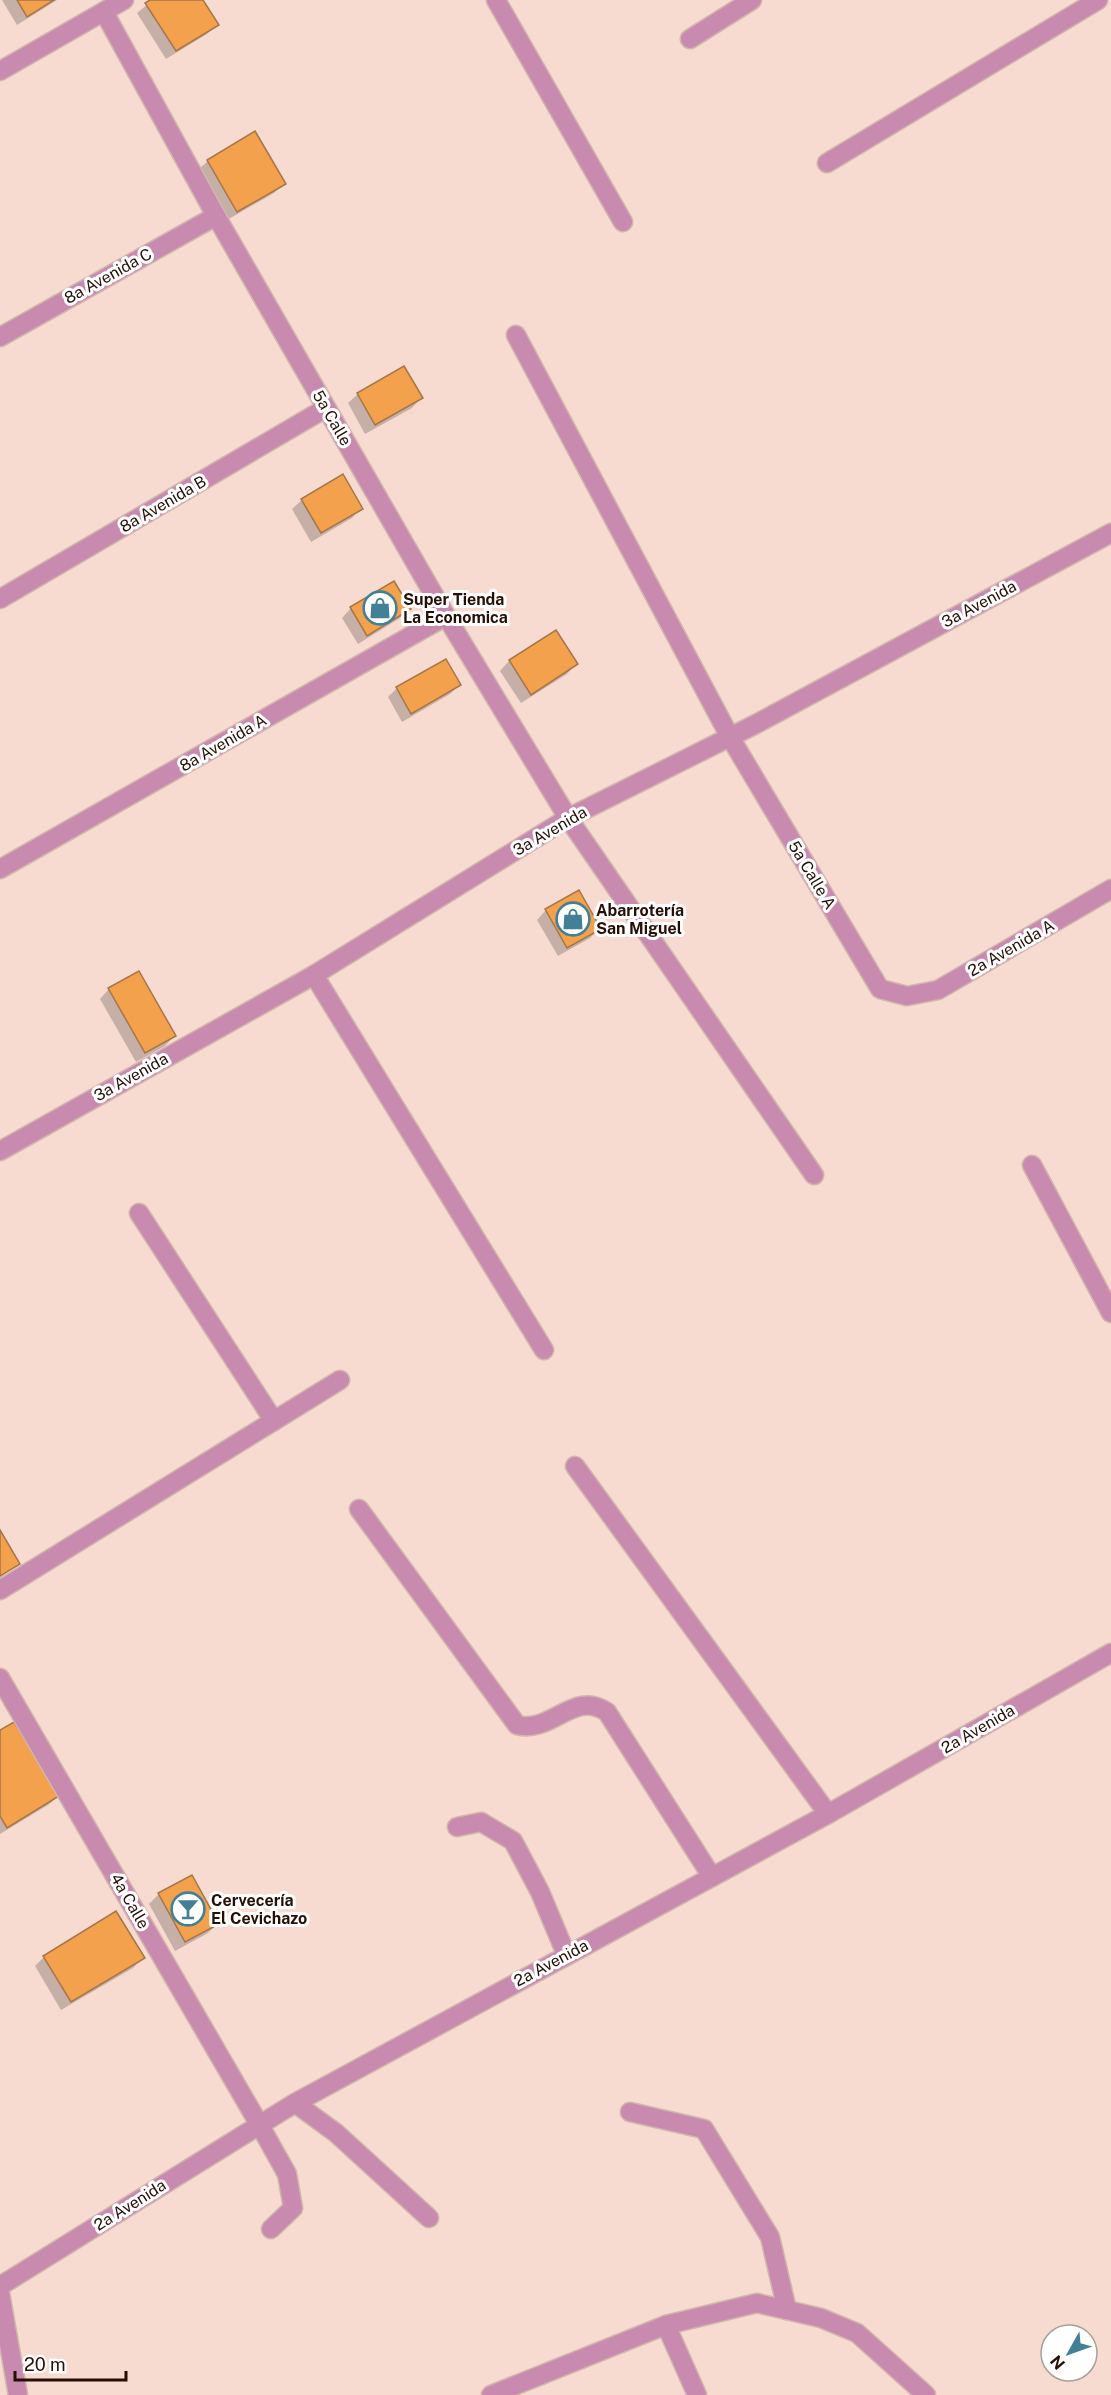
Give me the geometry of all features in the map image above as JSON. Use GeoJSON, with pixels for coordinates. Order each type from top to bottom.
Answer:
{"type":"FeatureCollection","features":[{"type":"Feature","properties":{"kind":"street"},"geometry":{"type":"LineString","coordinates":[[0,71],[124,0]]}},
{"type":"Feature","properties":{"kind":"street"},"geometry":{"type":"LineString","coordinates":[[496,0],[622,222]]}},
{"type":"Feature","properties":{"kind":"street"},"geometry":{"type":"LineString","coordinates":[[690,39],[752,0]]}},
{"type":"Feature","properties":{"kind":"street"},"geometry":{"type":"LineString","coordinates":[[827,163],[1098,0]]}},
{"type":"Feature","properties":{"kind":"street","name":"5a Calle"},"geometry":{"type":"LineString","coordinates":[[104,12],[216,216],[326,408],[446,616],[568,818],[814,1175]]}},
{"type":"Feature","properties":{"kind":"street","name":"8a Avenida C"},"geometry":{"type":"LineString","coordinates":[[0,337],[216,216]]}},
{"type":"Feature","properties":{"kind":"street","name":"5a Calle A"},"geometry":{"type":"LineString","coordinates":[[516,335],[730,737],[880,989],[907,996]]}},
{"type":"Feature","properties":{"kind":"street","name":"8a Avenida B"},"geometry":{"type":"LineString","coordinates":[[0,599],[326,408]]}},
{"type":"Feature","properties":{"kind":"street","name":"3a Avenida"},"geometry":{"type":"LineString","coordinates":[[0,1150],[314,975],[568,818],[730,737],[1111,533]]}},
{"type":"Feature","properties":{"kind":"street","name":"8a Avenida A"},"geometry":{"type":"LineString","coordinates":[[0,869],[446,616]]}},
{"type":"Feature","properties":{"kind":"street","name":"2a Avenida A"},"geometry":{"type":"LineString","coordinates":[[907,996],[938,990],[1111,889]]}},
{"type":"Feature","properties":{"kind":"street"},"geometry":{"type":"LineString","coordinates":[[314,975],[544,1350]]}},
{"type":"Feature","properties":{"kind":"street"},"geometry":{"type":"LineString","coordinates":[[1032,1165],[1111,1313]]}},
{"type":"Feature","properties":{"kind":"street"},"geometry":{"type":"LineString","coordinates":[[139,1213],[274,1421]]}},
{"type":"Feature","properties":{"kind":"street"},"geometry":{"type":"LineString","coordinates":[[0,1590],[340,1380]]}},
{"type":"Feature","properties":{"kind":"street"},"geometry":{"type":"LineString","coordinates":[[575,1466],[828,1814]]}},
{"type":"Feature","properties":{"kind":"street"},"geometry":{"type":"LineString","coordinates":[[359,1509],[517,1725],[526,1728],[537,1725],[586,1704],[598,1706],[607,1712],[712,1877]]}},
{"type":"Feature","properties":{"kind":"street","name":"2a Avenida"},"geometry":{"type":"LineString","coordinates":[[0,2286],[295,2103],[566,1954],[828,1814],[1111,1653]]}},
{"type":"Feature","properties":{"kind":"street","name":"4a Calle"},"geometry":{"type":"LineString","coordinates":[[0,1678],[287,2174],[292,2208],[271,2229]]}},
{"type":"Feature","properties":{"kind":"street"},"geometry":{"type":"LineString","coordinates":[[457,1827],[482,1822],[513,1841],[540,1892],[566,1954]]}},
{"type":"Feature","properties":{"kind":"street"},"geometry":{"type":"LineString","coordinates":[[295,2103],[336,2133],[429,2218]]}},
{"type":"Feature","properties":{"kind":"street"},"geometry":{"type":"LineString","coordinates":[[630,2112],[704,2129],[770,2236],[787,2310]]}},
{"type":"Feature","properties":{"kind":"street"},"geometry":{"type":"LineString","coordinates":[[0,2293],[18,2395]]}},
{"type":"Feature","properties":{"kind":"street"},"geometry":{"type":"LineString","coordinates":[[491,2395],[666,2325],[757,2303],[821,2318],[857,2333],[926,2395]]}},
{"type":"Feature","properties":{"kind":"street"},"geometry":{"type":"LineString","coordinates":[[666,2325],[697,2395]]}},
{"type":"Feature","properties":{"kind":"building"},"geometry":{"type":"Polygon","coordinates":[[[17,0],[54,0],[27,17],[17,0]]]}},
{"type":"Feature","properties":{"kind":"building"},"geometry":{"type":"Polygon","coordinates":[[[150,0],[203,0],[219,25],[176,51],[145,3],[150,0]]]}},
{"type":"Feature","properties":{"kind":"building"},"geometry":{"type":"Polygon","coordinates":[[[255,131],[286,184],[237,212],[207,160],[255,131]]]}},
{"type":"Feature","properties":{"kind":"building"},"geometry":{"type":"Polygon","coordinates":[[[404,366],[423,398],[375,425],[357,393],[404,366]]]}},
{"type":"Feature","properties":{"kind":"building"},"geometry":{"type":"Polygon","coordinates":[[[343,474],[363,509],[321,533],[301,499],[343,474]]]}},
{"type":"Feature","properties":{"kind":"building","name":"Super Tienda La Economica"},"geometry":{"type":"Polygon","coordinates":[[[394,581],[411,609],[367,636],[350,607],[394,581]]]}},
{"type":"Feature","properties":{"kind":"building"},"geometry":{"type":"Polygon","coordinates":[[[556,630],[578,664],[531,695],[509,660],[556,630]]]}},
{"type":"Feature","properties":{"kind":"building"},"geometry":{"type":"Polygon","coordinates":[[[446,659],[461,685],[411,714],[396,687],[446,659]]]}},
{"type":"Feature","properties":{"kind":"building","name":"Abarrotería San Miguel"},"geometry":{"type":"Polygon","coordinates":[[[579,890],[601,929],[567,948],[545,909],[579,890]]]}},
{"type":"Feature","properties":{"kind":"building"},"geometry":{"type":"Polygon","coordinates":[[[139,971],[176,1036],[145,1053],[108,988],[139,971]]]}},
{"type":"Feature","properties":{"kind":"building"},"geometry":{"type":"Polygon","coordinates":[[[0,1530],[20,1564],[0,1576],[0,1530]]]}},
{"type":"Feature","properties":{"kind":"building"},"geometry":{"type":"Polygon","coordinates":[[[14,1722],[59,1796],[7,1828],[0,1816],[0,1730],[14,1722]]]}},
{"type":"Feature","properties":{"kind":"building","name":"Cervecería El Cevichazo"},"geometry":{"type":"Polygon","coordinates":[[[192,1875],[219,1924],[185,1942],[158,1893],[192,1875]]]}},
{"type":"Feature","properties":{"kind":"building"},"geometry":{"type":"Polygon","coordinates":[[[116,1911],[145,1958],[71,2002],[43,1956],[116,1911]]]}},
{"type":"Feature","properties":{"kind":"place","name":"Super Tienda La Economica"},"geometry":{"type":"Point","coordinates":[380,608]}},
{"type":"Feature","properties":{"kind":"place","name":"Abarrotería San Miguel"},"geometry":{"type":"Point","coordinates":[573,919]}},
{"type":"Feature","properties":{"kind":"place","name":"Cervecería El Cevichazo"},"geometry":{"type":"Point","coordinates":[188,1909]}}]}
